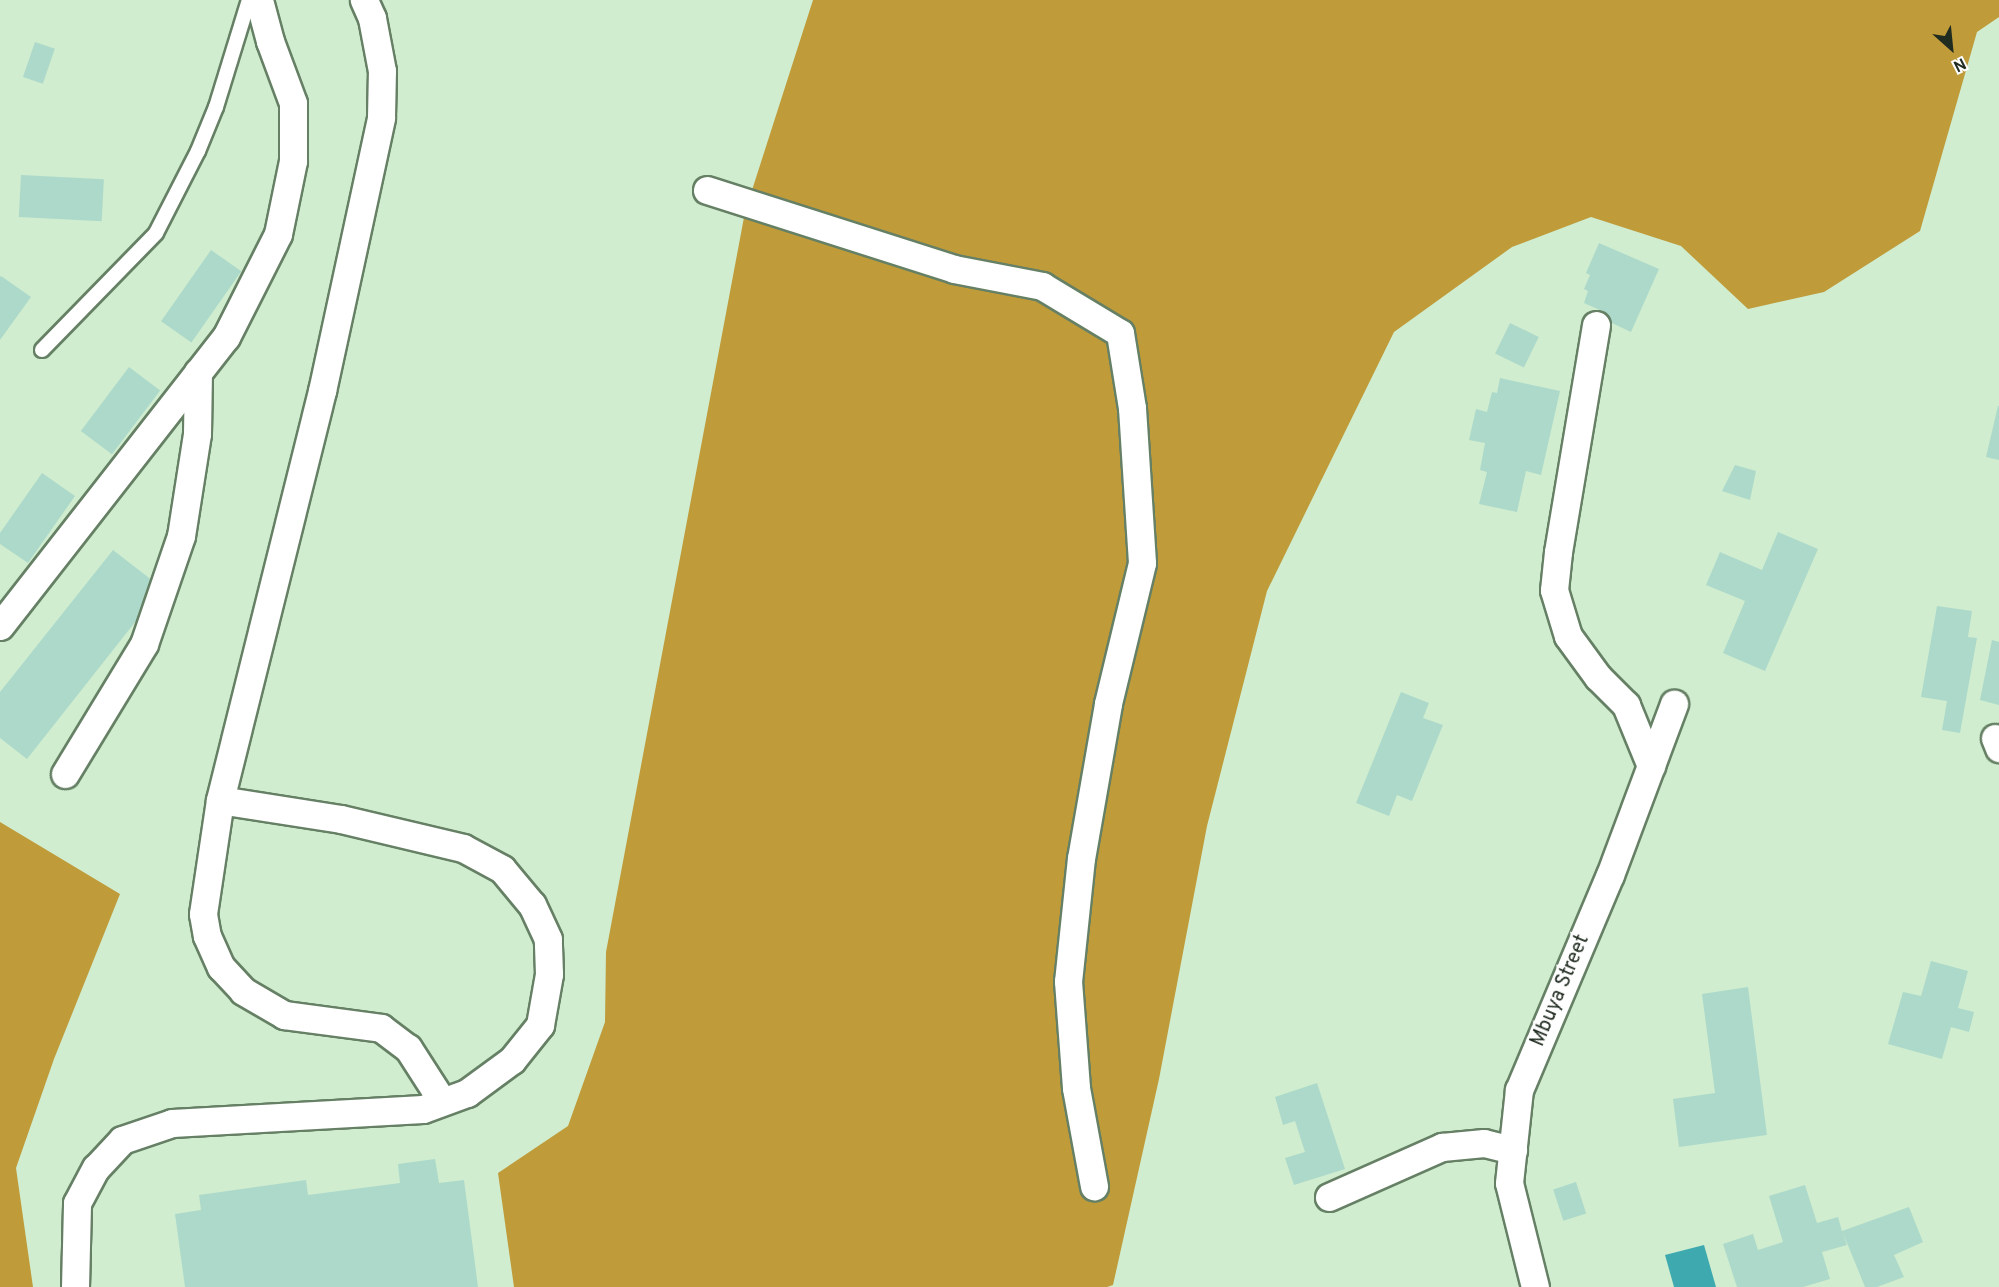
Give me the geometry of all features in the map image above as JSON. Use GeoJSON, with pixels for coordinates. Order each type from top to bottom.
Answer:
{"type":"FeatureCollection","features":[{"type":"Feature","properties":{"kind":"street"},"geometry":{"type":"LineString","coordinates":[[0,626],[226,337],[278,234],[293,161],[293,103],[270,41],[259,0]]}},
{"type":"Feature","properties":{"kind":"street"},"geometry":{"type":"LineString","coordinates":[[364,0],[372,18],[382,71],[381,117],[324,382],[220,800],[203,914],[207,936],[220,967],[243,991],[284,1015],[381,1028],[408,1047],[442,1101]]}},
{"type":"Feature","properties":{"kind":"street"},"geometry":{"type":"LineString","coordinates":[[707,190],[954,269],[1042,286],[1120,333],[1132,408],[1142,563],[1104,726],[1080,858],[1068,981],[1076,1088],[1094,1186]]}},
{"type":"Feature","properties":{"kind":"street"},"geometry":{"type":"LineString","coordinates":[[1596,325],[1558,552],[1554,590],[1568,636],[1598,677],[1626,705],[1651,766]]}},
{"type":"Feature","properties":{"kind":"street"},"geometry":{"type":"LineString","coordinates":[[65,774],[144,644],[181,536],[197,434],[198,372]]}},
{"type":"Feature","properties":{"kind":"street","name":"Mbuya Street"},"geometry":{"type":"LineString","coordinates":[[1535,1287],[1509,1183],[1519,1090],[1610,875],[1674,704]]}},
{"type":"Feature","properties":{"kind":"street"},"geometry":{"type":"LineString","coordinates":[[75,1287],[77,1203],[96,1168],[123,1140],[172,1123],[423,1108],[467,1093],[512,1060],[540,1025],[549,974],[548,939],[532,905],[502,868],[462,848],[341,819],[220,800]]}},
{"type":"Feature","properties":{"kind":"street"},"geometry":{"type":"LineString","coordinates":[[1329,1197],[1442,1147],[1484,1143],[1513,1150]]}},
{"type":"Feature","properties":{"kind":"lane"},"geometry":{"type":"LineString","coordinates":[[42,350],[156,233],[198,151],[216,107],[249,0]]}},
{"type":"Feature","properties":{"kind":"shaded area"},"geometry":{"type":"Polygon","coordinates":[[[813,0],[1999,0],[1999,17],[1977,32],[1920,231],[1824,292],[1748,309],[1681,246],[1591,217],[1512,247],[1394,332],[1267,591],[1207,826],[1159,1079],[1113,1285],[1107,1287],[514,1287],[498,1173],[568,1126],[605,1022],[606,952],[745,212],[813,0]]]}},
{"type":"Feature","properties":{"kind":"shaded area"},"geometry":{"type":"Polygon","coordinates":[[[0,822],[120,894],[54,1059],[16,1168],[33,1287],[0,1287],[0,822]]]}},
{"type":"Feature","properties":{"kind":"water"},"geometry":{"type":"Polygon","coordinates":[[[1704,1245],[1716,1287],[1674,1287],[1665,1255],[1704,1245]]]}},
{"type":"Feature","properties":{"kind":"building"},"geometry":{"type":"Polygon","coordinates":[[[35,42],[55,49],[43,84],[23,77],[35,42]]]}},
{"type":"Feature","properties":{"kind":"building"},"geometry":{"type":"Polygon","coordinates":[[[21,175],[104,179],[102,221],[19,217],[21,175]]]}},
{"type":"Feature","properties":{"kind":"building"},"geometry":{"type":"Polygon","coordinates":[[[1599,243],[1659,269],[1631,332],[1599,317],[1602,311],[1584,303],[1588,291],[1584,289],[1590,275],[1586,273],[1599,243]]]}},
{"type":"Feature","properties":{"kind":"building"},"geometry":{"type":"Polygon","coordinates":[[[211,250],[241,271],[191,342],[161,321],[211,250]]]}},
{"type":"Feature","properties":{"kind":"building"},"geometry":{"type":"Polygon","coordinates":[[[0,277],[31,297],[0,340],[0,277]]]}},
{"type":"Feature","properties":{"kind":"building"},"geometry":{"type":"Polygon","coordinates":[[[1510,323],[1539,337],[1524,368],[1495,354],[1510,323]]]}},
{"type":"Feature","properties":{"kind":"building"},"geometry":{"type":"Polygon","coordinates":[[[129,367],[160,390],[112,454],[81,431],[129,367]]]}},
{"type":"Feature","properties":{"kind":"building"},"geometry":{"type":"Polygon","coordinates":[[[1500,378],[1560,391],[1541,475],[1526,471],[1517,512],[1479,504],[1487,472],[1480,470],[1485,443],[1469,440],[1476,409],[1487,412],[1492,392],[1497,393],[1500,378]]]}},
{"type":"Feature","properties":{"kind":"building"},"geometry":{"type":"Polygon","coordinates":[[[1999,406],[1999,460],[1986,457],[1999,406]]]}},
{"type":"Feature","properties":{"kind":"building"},"geometry":{"type":"Polygon","coordinates":[[[1735,465],[1756,471],[1750,500],[1722,491],[1735,465]]]}},
{"type":"Feature","properties":{"kind":"building"},"geometry":{"type":"Polygon","coordinates":[[[42,473],[75,496],[28,563],[0,544],[0,533],[42,473]]]}},
{"type":"Feature","properties":{"kind":"building"},"geometry":{"type":"Polygon","coordinates":[[[1778,532],[1818,549],[1765,671],[1723,653],[1745,601],[1706,585],[1720,552],[1762,570],[1778,532]]]}},
{"type":"Feature","properties":{"kind":"building"},"geometry":{"type":"Polygon","coordinates":[[[113,550],[162,588],[27,759],[0,738],[0,692],[113,550]]]}},
{"type":"Feature","properties":{"kind":"building"},"geometry":{"type":"Polygon","coordinates":[[[1937,606],[1972,611],[1968,637],[1977,638],[1960,733],[1942,730],[1947,701],[1921,697],[1937,606]]]}},
{"type":"Feature","properties":{"kind":"building"},"geometry":{"type":"Polygon","coordinates":[[[1992,640],[1999,642],[1999,705],[1980,700],[1992,640]]]}},
{"type":"Feature","properties":{"kind":"building"},"geometry":{"type":"Polygon","coordinates":[[[1401,692],[1429,703],[1423,718],[1443,725],[1412,801],[1397,795],[1389,816],[1356,803],[1401,692]]]}},
{"type":"Feature","properties":{"kind":"building"},"geometry":{"type":"Polygon","coordinates":[[[1931,961],[1968,971],[1958,1008],[1974,1012],[1969,1032],[1951,1027],[1942,1059],[1888,1044],[1903,992],[1921,996],[1931,961]]]}},
{"type":"Feature","properties":{"kind":"building"},"geometry":{"type":"Polygon","coordinates":[[[1748,987],[1767,1135],[1679,1147],[1673,1099],[1715,1093],[1702,994],[1748,987]]]}},
{"type":"Feature","properties":{"kind":"building"},"geometry":{"type":"Polygon","coordinates":[[[1317,1083],[1345,1169],[1294,1185],[1285,1158],[1305,1152],[1295,1121],[1283,1125],[1275,1097],[1317,1083]]]}},
{"type":"Feature","properties":{"kind":"building"},"geometry":{"type":"Polygon","coordinates":[[[435,1159],[439,1183],[464,1180],[478,1287],[185,1287],[175,1214],[201,1210],[199,1195],[306,1180],[308,1195],[400,1183],[398,1164],[435,1159]]]}},
{"type":"Feature","properties":{"kind":"building"},"geometry":{"type":"Polygon","coordinates":[[[1576,1182],[1586,1213],[1563,1221],[1553,1189],[1576,1182]]]}},
{"type":"Feature","properties":{"kind":"building"},"geometry":{"type":"Polygon","coordinates":[[[1805,1185],[1817,1223],[1838,1217],[1842,1231],[1909,1207],[1923,1242],[1894,1255],[1904,1277],[1877,1287],[1865,1287],[1843,1233],[1847,1245],[1822,1252],[1830,1279],[1803,1287],[1737,1287],[1723,1244],[1753,1234],[1758,1250],[1783,1242],[1769,1196],[1805,1185]]]}}]}
